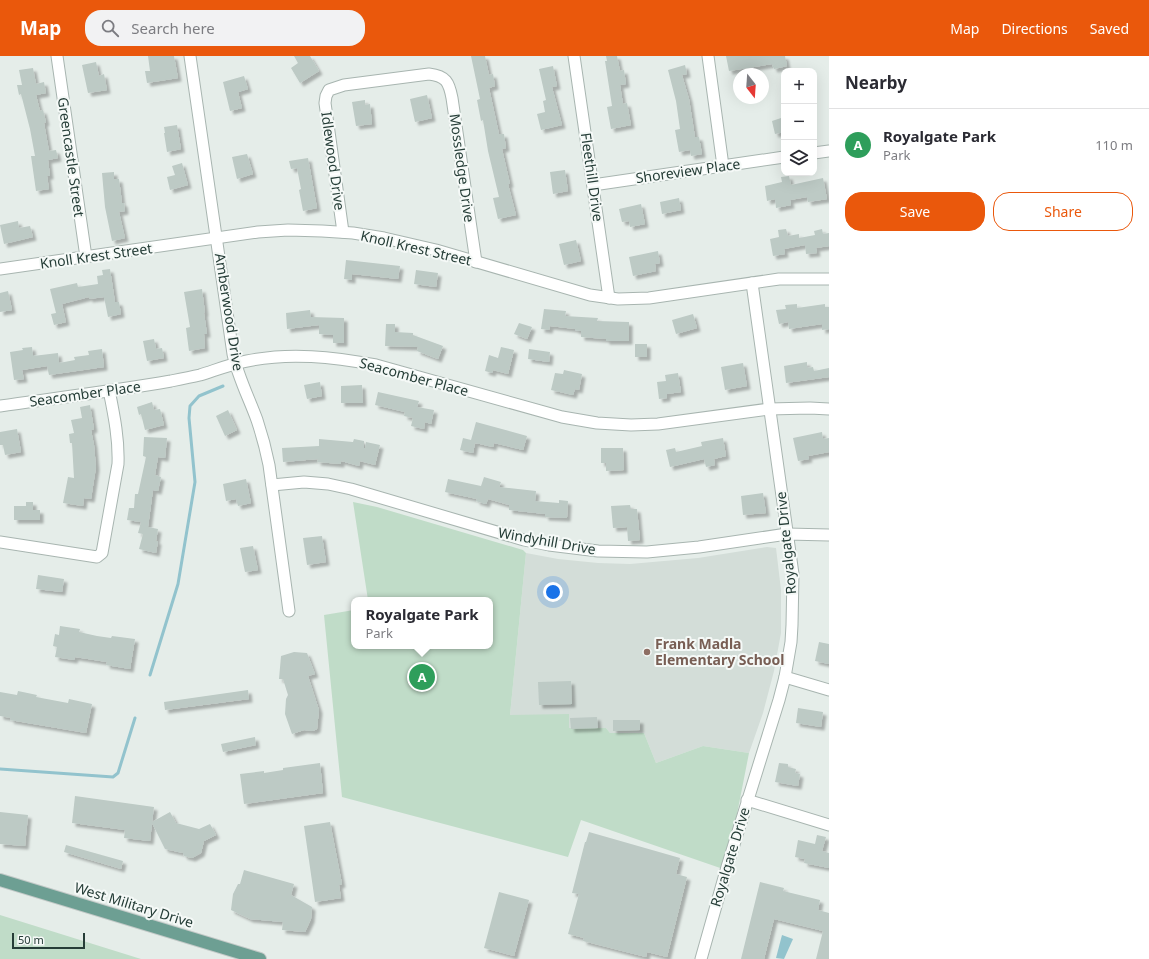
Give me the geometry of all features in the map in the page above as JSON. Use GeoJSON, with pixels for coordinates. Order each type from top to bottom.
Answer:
{"type":"FeatureCollection","features":[{"type":"Feature","properties":{"kind":"main road","name":"West Military Drive"},"geometry":{"type":"LineString","coordinates":[[0,880],[260,959]]}},
{"type":"Feature","properties":{"kind":"street","name":"Greencastle Street"},"geometry":{"type":"LineString","coordinates":[[57,56],[86,257]]}},
{"type":"Feature","properties":{"kind":"street","name":"Amberwood Drive"},"geometry":{"type":"LineString","coordinates":[[190,56],[235,363],[264,442],[272,485],[289,611]]}},
{"type":"Feature","properties":{"kind":"street","name":"Fleethill Drive"},"geometry":{"type":"LineString","coordinates":[[574,56],[609,298]]}},
{"type":"Feature","properties":{"kind":"street"},"geometry":{"type":"LineString","coordinates":[[708,56],[723,166]]}},
{"type":"Feature","properties":{"kind":"street","name":"Idlewood Drive"},"geometry":{"type":"LineString","coordinates":[[343,232],[325,103],[329,90],[344,85],[429,74],[443,77]]}},
{"type":"Feature","properties":{"kind":"street","name":"Mossledge Drive"},"geometry":{"type":"LineString","coordinates":[[443,77],[450,87],[452,98],[476,262]]}},
{"type":"Feature","properties":{"kind":"street"},"geometry":{"type":"LineString","coordinates":[[817,153],[829,151]]}},
{"type":"Feature","properties":{"kind":"street","name":"Shoreview Place"},"geometry":{"type":"LineString","coordinates":[[593,185],[781,157]]}},
{"type":"Feature","properties":{"kind":"street","name":"Knoll Krest Street"},"geometry":{"type":"LineString","coordinates":[[0,270],[258,232],[288,230],[343,232],[384,238],[436,250],[590,295],[609,298],[649,298],[779,279],[829,279]]}},
{"type":"Feature","properties":{"kind":"street","name":"Royalgate Drive"},"geometry":{"type":"LineString","coordinates":[[701,959],[747,800],[780,700],[785,677],[792,625],[793,574],[752,283]]}},
{"type":"Feature","properties":{"kind":"street","name":"Seacomber Place"},"geometry":{"type":"LineString","coordinates":[[0,406],[193,376],[235,363],[273,357],[293,356],[319,357],[376,365],[562,417],[597,423],[665,423],[769,409],[829,409]]}},
{"type":"Feature","properties":{"kind":"street"},"geometry":{"type":"LineString","coordinates":[[0,542],[97,557],[102,552],[118,464],[118,439],[109,390]]}},
{"type":"Feature","properties":{"kind":"street","name":"Windyhill Drive"},"geometry":{"type":"LineString","coordinates":[[272,485],[304,482],[328,484],[510,536],[549,545],[598,552],[663,550],[787,534],[829,535]]}},
{"type":"Feature","properties":{"kind":"street"},"geometry":{"type":"LineString","coordinates":[[785,677],[829,690]]}},
{"type":"Feature","properties":{"kind":"street"},"geometry":{"type":"LineString","coordinates":[[747,800],[829,825]]}},
{"type":"Feature","properties":{"kind":"shaded area","name":"Frank Madla Elementary School"},"geometry":{"type":"Polygon","coordinates":[[[767,547],[776,548],[781,590],[781,633],[774,671],[763,713],[749,753],[703,746],[656,763],[644,733],[610,733],[606,728],[568,728],[569,715],[510,715],[526,553],[558,559],[598,563],[630,564],[698,558],[767,547]]]}},
{"type":"Feature","properties":{"kind":"green space"},"geometry":{"type":"Polygon","coordinates":[[[353,502],[377,507],[523,550],[526,553],[510,715],[569,714],[569,728],[606,728],[610,733],[644,733],[656,763],[703,746],[749,753],[726,870],[581,820],[568,857],[342,797],[324,615],[351,610],[351,649],[493,649],[493,597],[368,597],[353,502]]]}},
{"type":"Feature","properties":{"kind":"green space"},"geometry":{"type":"Polygon","coordinates":[[[0,915],[141,959],[0,959],[0,915]]]}},
{"type":"Feature","properties":{"kind":"water"},"geometry":{"type":"Polygon","coordinates":[[[782,935],[793,939],[784,959],[776,958],[782,935]]]}},
{"type":"Feature","properties":{"kind":"building"},"geometry":{"type":"Polygon","coordinates":[[[148,56],[174,56],[178,78],[147,83],[145,71],[150,71],[148,56]]]}},
{"type":"Feature","properties":{"kind":"building"},"geometry":{"type":"Polygon","coordinates":[[[294,56],[310,56],[319,71],[300,83],[291,68],[298,63],[294,56]]]}},
{"type":"Feature","properties":{"kind":"building"},"geometry":{"type":"Polygon","coordinates":[[[471,56],[485,56],[489,75],[493,74],[495,86],[489,88],[499,134],[504,134],[506,148],[502,149],[510,184],[508,184],[516,215],[498,219],[493,198],[499,197],[488,151],[483,120],[481,121],[477,100],[480,99],[471,56]]]}},
{"type":"Feature","properties":{"kind":"building"},"geometry":{"type":"Polygon","coordinates":[[[606,56],[617,56],[620,71],[624,70],[626,84],[620,85],[623,104],[627,103],[631,125],[611,129],[607,107],[612,106],[605,61],[607,61],[606,56]]]}},
{"type":"Feature","properties":{"kind":"building"},"geometry":{"type":"Polygon","coordinates":[[[726,56],[785,56],[787,66],[774,69],[772,64],[747,68],[733,68],[733,70],[729,71],[726,56]]]}},
{"type":"Feature","properties":{"kind":"building"},"geometry":{"type":"Polygon","coordinates":[[[96,62],[99,76],[104,74],[107,90],[88,93],[82,65],[96,62]]]}},
{"type":"Feature","properties":{"kind":"building"},"geometry":{"type":"Polygon","coordinates":[[[685,65],[687,74],[682,75],[689,99],[695,137],[699,137],[702,154],[691,156],[690,150],[679,152],[675,130],[680,129],[676,101],[668,70],[685,65]]]}},
{"type":"Feature","properties":{"kind":"building"},"geometry":{"type":"Polygon","coordinates":[[[553,66],[557,86],[552,87],[562,125],[541,130],[537,114],[545,112],[543,101],[546,100],[539,69],[553,66]]]}},
{"type":"Feature","properties":{"kind":"building"},"geometry":{"type":"Polygon","coordinates":[[[33,68],[36,84],[44,82],[46,93],[36,95],[40,111],[43,110],[46,122],[44,123],[49,151],[56,150],[58,158],[48,160],[50,176],[47,176],[49,189],[36,191],[31,156],[35,156],[30,129],[21,94],[19,95],[17,85],[22,85],[19,70],[33,68]]]}},
{"type":"Feature","properties":{"kind":"building"},"geometry":{"type":"Polygon","coordinates":[[[244,76],[248,89],[238,92],[242,108],[230,111],[223,82],[244,76]]]}},
{"type":"Feature","properties":{"kind":"building"},"geometry":{"type":"Polygon","coordinates":[[[427,95],[432,118],[415,122],[410,99],[427,95]]]}},
{"type":"Feature","properties":{"kind":"building"},"geometry":{"type":"Polygon","coordinates":[[[365,100],[365,105],[370,104],[372,124],[356,126],[352,102],[365,100]]]}},
{"type":"Feature","properties":{"kind":"building"},"geometry":{"type":"Polygon","coordinates":[[[781,118],[781,133],[775,134],[772,121],[781,118]]]}},
{"type":"Feature","properties":{"kind":"building"},"geometry":{"type":"Polygon","coordinates":[[[177,125],[181,149],[167,152],[164,127],[177,125]]]}},
{"type":"Feature","properties":{"kind":"building"},"geometry":{"type":"Polygon","coordinates":[[[247,154],[253,174],[237,179],[232,157],[247,154]]]}},
{"type":"Feature","properties":{"kind":"building"},"geometry":{"type":"Polygon","coordinates":[[[308,158],[317,208],[303,211],[297,168],[291,169],[289,161],[308,158]]]}},
{"type":"Feature","properties":{"kind":"building"},"geometry":{"type":"Polygon","coordinates":[[[182,163],[188,185],[170,190],[167,177],[175,175],[172,166],[182,163]]]}},
{"type":"Feature","properties":{"kind":"building"},"geometry":{"type":"Polygon","coordinates":[[[565,170],[568,191],[553,194],[550,172],[565,170]]]}},
{"type":"Feature","properties":{"kind":"building"},"geometry":{"type":"Polygon","coordinates":[[[114,172],[114,179],[119,179],[122,203],[124,203],[125,211],[119,212],[125,238],[112,241],[105,207],[102,173],[114,172]]]}},
{"type":"Feature","properties":{"kind":"building"},"geometry":{"type":"Polygon","coordinates":[[[789,176],[791,185],[823,178],[827,199],[808,202],[807,197],[790,200],[791,205],[776,208],[775,199],[767,201],[765,186],[782,182],[781,177],[789,176]]]}},
{"type":"Feature","properties":{"kind":"building"},"geometry":{"type":"Polygon","coordinates":[[[679,198],[681,210],[662,214],[660,202],[679,198]]]}},
{"type":"Feature","properties":{"kind":"building"},"geometry":{"type":"Polygon","coordinates":[[[641,204],[645,224],[630,227],[629,221],[622,222],[619,209],[641,204]]]}},
{"type":"Feature","properties":{"kind":"building"},"geometry":{"type":"Polygon","coordinates":[[[18,221],[19,228],[30,226],[33,237],[4,244],[0,225],[18,221]]]}},
{"type":"Feature","properties":{"kind":"building"},"geometry":{"type":"Polygon","coordinates":[[[786,229],[788,236],[799,234],[799,238],[815,235],[814,231],[822,229],[823,234],[829,233],[829,246],[816,248],[817,253],[806,254],[805,245],[784,249],[785,254],[773,256],[770,239],[779,237],[778,230],[786,229]]]}},
{"type":"Feature","properties":{"kind":"building"},"geometry":{"type":"Polygon","coordinates":[[[576,240],[581,261],[564,265],[559,244],[576,240]]]}},
{"type":"Feature","properties":{"kind":"building"},"geometry":{"type":"Polygon","coordinates":[[[658,251],[660,263],[655,264],[656,271],[633,276],[629,257],[658,251]]]}},
{"type":"Feature","properties":{"kind":"building"},"geometry":{"type":"Polygon","coordinates":[[[346,260],[400,266],[398,279],[352,274],[352,280],[344,279],[346,260]]]}},
{"type":"Feature","properties":{"kind":"building"},"geometry":{"type":"Polygon","coordinates":[[[110,269],[115,302],[119,302],[121,314],[108,317],[104,297],[89,299],[89,297],[62,304],[66,322],[54,325],[51,314],[56,313],[50,289],[77,283],[78,287],[98,284],[97,276],[103,275],[102,270],[110,269]]]}},
{"type":"Feature","properties":{"kind":"building"},"geometry":{"type":"Polygon","coordinates":[[[416,270],[438,273],[436,287],[414,284],[416,270]]]}},
{"type":"Feature","properties":{"kind":"building"},"geometry":{"type":"Polygon","coordinates":[[[202,289],[207,334],[204,334],[205,348],[189,351],[186,328],[190,327],[184,292],[202,289]]]}},
{"type":"Feature","properties":{"kind":"building"},"geometry":{"type":"Polygon","coordinates":[[[8,291],[12,310],[0,312],[0,293],[8,291]]]}},
{"type":"Feature","properties":{"kind":"building"},"geometry":{"type":"Polygon","coordinates":[[[797,304],[797,308],[825,304],[825,307],[829,307],[829,329],[822,330],[822,324],[789,329],[788,322],[779,324],[776,310],[786,309],[785,305],[797,304]]]}},
{"type":"Feature","properties":{"kind":"building"},"geometry":{"type":"Polygon","coordinates":[[[544,309],[566,311],[565,316],[598,318],[597,321],[629,322],[629,341],[606,341],[606,339],[581,337],[581,331],[575,329],[550,326],[549,330],[541,329],[544,309]]]}},
{"type":"Feature","properties":{"kind":"building"},"geometry":{"type":"Polygon","coordinates":[[[310,310],[311,317],[344,318],[344,343],[333,343],[333,335],[319,334],[319,325],[287,329],[286,313],[310,310]]]}},
{"type":"Feature","properties":{"kind":"building"},"geometry":{"type":"Polygon","coordinates":[[[693,314],[697,328],[676,334],[672,320],[693,314]]]}},
{"type":"Feature","properties":{"kind":"building"},"geometry":{"type":"Polygon","coordinates":[[[519,323],[532,327],[527,339],[514,334],[519,323]]]}},
{"type":"Feature","properties":{"kind":"building"},"geometry":{"type":"Polygon","coordinates":[[[386,324],[395,324],[395,332],[413,333],[413,335],[443,346],[438,359],[417,351],[418,347],[385,346],[386,324]]]}},
{"type":"Feature","properties":{"kind":"building"},"geometry":{"type":"Polygon","coordinates":[[[154,339],[156,349],[162,348],[164,358],[147,361],[143,341],[154,339]]]}},
{"type":"Feature","properties":{"kind":"building"},"geometry":{"type":"Polygon","coordinates":[[[635,344],[647,344],[647,357],[635,357],[635,344]]]}},
{"type":"Feature","properties":{"kind":"building"},"geometry":{"type":"Polygon","coordinates":[[[32,347],[33,356],[58,353],[59,363],[75,360],[74,357],[89,355],[88,351],[102,349],[104,367],[49,375],[47,366],[22,370],[24,379],[14,380],[10,352],[23,350],[22,348],[32,347]]]}},
{"type":"Feature","properties":{"kind":"building"},"geometry":{"type":"Polygon","coordinates":[[[501,347],[514,350],[508,374],[493,370],[492,373],[485,371],[489,355],[498,358],[501,347]]]}},
{"type":"Feature","properties":{"kind":"building"},"geometry":{"type":"Polygon","coordinates":[[[529,349],[550,352],[549,362],[528,359],[529,349]]]}},
{"type":"Feature","properties":{"kind":"building"},"geometry":{"type":"Polygon","coordinates":[[[807,362],[807,368],[813,367],[814,371],[829,368],[829,377],[786,383],[784,366],[807,362]]]}},
{"type":"Feature","properties":{"kind":"building"},"geometry":{"type":"Polygon","coordinates":[[[743,363],[747,386],[725,390],[721,367],[743,363]]]}},
{"type":"Feature","properties":{"kind":"building"},"geometry":{"type":"Polygon","coordinates":[[[564,370],[582,374],[579,390],[575,389],[573,395],[551,390],[555,373],[563,374],[564,370]]]}},
{"type":"Feature","properties":{"kind":"building"},"geometry":{"type":"Polygon","coordinates":[[[678,373],[681,392],[667,394],[667,398],[659,399],[657,382],[666,381],[665,375],[678,373]]]}},
{"type":"Feature","properties":{"kind":"building"},"geometry":{"type":"Polygon","coordinates":[[[320,382],[322,396],[307,399],[304,385],[320,382]]]}},
{"type":"Feature","properties":{"kind":"building"},"geometry":{"type":"Polygon","coordinates":[[[362,385],[363,403],[341,403],[341,386],[362,385]]]}},
{"type":"Feature","properties":{"kind":"building"},"geometry":{"type":"Polygon","coordinates":[[[378,392],[419,401],[417,407],[434,410],[431,424],[425,422],[424,429],[411,426],[413,418],[404,416],[405,412],[375,405],[378,392]]]}},
{"type":"Feature","properties":{"kind":"building"},"geometry":{"type":"Polygon","coordinates":[[[152,402],[154,410],[160,409],[164,425],[145,430],[141,414],[139,415],[137,407],[152,402]]]}},
{"type":"Feature","properties":{"kind":"building"},"geometry":{"type":"Polygon","coordinates":[[[90,405],[94,429],[91,430],[96,467],[91,499],[84,498],[83,506],[63,503],[68,477],[74,478],[72,443],[70,443],[69,434],[74,433],[71,420],[82,418],[80,407],[90,405]]]}},
{"type":"Feature","properties":{"kind":"building"},"geometry":{"type":"Polygon","coordinates":[[[228,410],[237,430],[225,436],[216,416],[228,410]]]}},
{"type":"Feature","properties":{"kind":"building"},"geometry":{"type":"Polygon","coordinates":[[[476,422],[527,436],[523,450],[494,443],[493,447],[475,443],[473,453],[460,450],[463,438],[471,440],[476,422]]]}},
{"type":"Feature","properties":{"kind":"building"},"geometry":{"type":"Polygon","coordinates":[[[17,429],[21,452],[5,455],[3,445],[0,445],[0,432],[17,429]]]}},
{"type":"Feature","properties":{"kind":"building"},"geometry":{"type":"Polygon","coordinates":[[[822,432],[823,439],[829,438],[829,452],[808,456],[809,459],[798,461],[793,438],[822,432]]]}},
{"type":"Feature","properties":{"kind":"building"},"geometry":{"type":"Polygon","coordinates":[[[144,437],[167,438],[165,458],[158,457],[155,475],[161,477],[158,491],[153,490],[148,527],[158,529],[156,553],[139,549],[143,534],[138,533],[141,522],[127,520],[129,508],[134,508],[135,494],[138,494],[146,457],[143,456],[144,437]]]}},
{"type":"Feature","properties":{"kind":"building"},"geometry":{"type":"Polygon","coordinates":[[[723,438],[726,456],[714,459],[715,465],[706,467],[704,459],[670,467],[666,450],[675,448],[676,452],[702,446],[701,442],[723,438]]]}},
{"type":"Feature","properties":{"kind":"building"},"geometry":{"type":"Polygon","coordinates":[[[319,439],[353,442],[354,439],[364,441],[364,448],[366,442],[380,445],[375,465],[360,461],[359,466],[341,461],[341,464],[317,462],[318,459],[283,462],[282,448],[319,446],[319,439]]]}},
{"type":"Feature","properties":{"kind":"building"},"geometry":{"type":"Polygon","coordinates":[[[601,448],[623,448],[624,470],[606,471],[606,463],[601,463],[601,448]]]}},
{"type":"Feature","properties":{"kind":"building"},"geometry":{"type":"Polygon","coordinates":[[[484,477],[501,482],[499,487],[536,491],[535,501],[559,503],[559,500],[568,501],[567,518],[545,517],[545,514],[509,510],[509,505],[488,499],[486,504],[476,501],[477,499],[445,492],[448,479],[481,486],[484,477]]]}},
{"type":"Feature","properties":{"kind":"building"},"geometry":{"type":"Polygon","coordinates":[[[246,479],[251,503],[238,506],[236,499],[226,501],[223,484],[246,479]]]}},
{"type":"Feature","properties":{"kind":"building"},"geometry":{"type":"Polygon","coordinates":[[[763,493],[766,513],[743,515],[741,496],[763,493]]]}},
{"type":"Feature","properties":{"kind":"building"},"geometry":{"type":"Polygon","coordinates":[[[26,502],[33,502],[33,510],[40,510],[40,520],[14,520],[14,506],[26,506],[26,502]]]}},
{"type":"Feature","properties":{"kind":"building"},"geometry":{"type":"Polygon","coordinates":[[[630,505],[631,509],[637,509],[640,540],[628,541],[627,527],[613,528],[611,506],[630,505]]]}},
{"type":"Feature","properties":{"kind":"building"},"geometry":{"type":"Polygon","coordinates":[[[322,536],[326,562],[307,565],[303,538],[322,536]]]}},
{"type":"Feature","properties":{"kind":"building"},"geometry":{"type":"Polygon","coordinates":[[[253,546],[258,570],[245,572],[240,548],[253,546]]]}},
{"type":"Feature","properties":{"kind":"building"},"geometry":{"type":"Polygon","coordinates":[[[38,575],[64,579],[62,592],[36,589],[38,575]]]}},
{"type":"Feature","properties":{"kind":"building"},"geometry":{"type":"Polygon","coordinates":[[[60,626],[80,629],[79,632],[97,636],[135,639],[130,669],[106,665],[107,662],[75,657],[74,660],[55,657],[57,647],[53,646],[55,634],[59,635],[60,626]]]}},
{"type":"Feature","properties":{"kind":"building"},"geometry":{"type":"Polygon","coordinates":[[[819,642],[829,644],[829,664],[815,661],[819,642]]]}},
{"type":"Feature","properties":{"kind":"building"},"geometry":{"type":"Polygon","coordinates":[[[294,652],[307,653],[315,674],[308,676],[319,710],[317,729],[313,731],[304,730],[292,734],[285,714],[286,699],[288,695],[283,679],[279,679],[281,656],[294,652]]]}},
{"type":"Feature","properties":{"kind":"building"},"geometry":{"type":"Polygon","coordinates":[[[571,681],[572,704],[539,705],[538,682],[571,681]]]}},
{"type":"Feature","properties":{"kind":"building"},"geometry":{"type":"Polygon","coordinates":[[[248,690],[249,699],[165,710],[164,702],[248,690]]]}},
{"type":"Feature","properties":{"kind":"building"},"geometry":{"type":"Polygon","coordinates":[[[18,691],[37,695],[36,697],[68,703],[69,699],[92,704],[86,733],[10,720],[11,718],[0,716],[0,692],[17,695],[18,691]]]}},
{"type":"Feature","properties":{"kind":"building"},"geometry":{"type":"Polygon","coordinates":[[[798,708],[823,712],[821,727],[796,723],[798,708]]]}},
{"type":"Feature","properties":{"kind":"building"},"geometry":{"type":"Polygon","coordinates":[[[597,717],[598,728],[571,729],[570,718],[597,717]]]}},
{"type":"Feature","properties":{"kind":"building"},"geometry":{"type":"Polygon","coordinates":[[[613,720],[640,720],[640,730],[613,731],[613,720]]]}},
{"type":"Feature","properties":{"kind":"building"},"geometry":{"type":"Polygon","coordinates":[[[255,737],[256,745],[223,752],[221,744],[255,737]]]}},
{"type":"Feature","properties":{"kind":"building"},"geometry":{"type":"Polygon","coordinates":[[[320,763],[323,793],[244,804],[240,774],[264,771],[264,773],[283,770],[283,768],[320,763]]]}},
{"type":"Feature","properties":{"kind":"building"},"geometry":{"type":"Polygon","coordinates":[[[779,763],[788,764],[788,767],[796,769],[795,773],[800,774],[798,786],[775,782],[779,763]]]}},
{"type":"Feature","properties":{"kind":"building"},"geometry":{"type":"Polygon","coordinates":[[[75,796],[154,807],[152,822],[170,812],[176,823],[199,829],[210,824],[216,835],[204,841],[201,853],[192,858],[184,856],[183,853],[165,849],[152,823],[150,841],[124,838],[125,830],[72,823],[75,796]]]}},
{"type":"Feature","properties":{"kind":"building"},"geometry":{"type":"Polygon","coordinates":[[[0,812],[28,815],[25,846],[0,844],[0,812]]]}},
{"type":"Feature","properties":{"kind":"building"},"geometry":{"type":"Polygon","coordinates":[[[330,822],[342,884],[339,885],[341,898],[315,902],[304,826],[330,822]]]}},
{"type":"Feature","properties":{"kind":"building"},"geometry":{"type":"Polygon","coordinates":[[[589,832],[680,858],[676,874],[687,877],[667,957],[647,952],[646,957],[583,941],[584,938],[568,934],[579,894],[572,893],[589,832]]]}},
{"type":"Feature","properties":{"kind":"building"},"geometry":{"type":"Polygon","coordinates":[[[817,835],[826,837],[822,851],[829,853],[829,868],[804,863],[805,859],[795,857],[798,840],[815,844],[817,835]]]}},
{"type":"Feature","properties":{"kind":"building"},"geometry":{"type":"Polygon","coordinates":[[[66,845],[123,861],[121,869],[64,852],[66,845]]]}},
{"type":"Feature","properties":{"kind":"building"},"geometry":{"type":"Polygon","coordinates":[[[244,870],[294,884],[291,895],[312,907],[311,919],[305,932],[282,930],[283,922],[250,919],[231,910],[233,894],[238,884],[240,884],[244,870]]]}},
{"type":"Feature","properties":{"kind":"building"},"geometry":{"type":"Polygon","coordinates":[[[760,882],[784,888],[783,891],[820,900],[818,910],[829,913],[829,959],[816,959],[823,931],[774,919],[764,959],[741,959],[760,882]]]}},
{"type":"Feature","properties":{"kind":"building"},"geometry":{"type":"Polygon","coordinates":[[[499,892],[529,900],[514,956],[484,948],[499,892]]]}},
{"type":"Feature","properties":{"kind":"waterway"},"geometry":{"type":"LineString","coordinates":[[150,675],[178,584],[195,482],[189,418],[190,406],[199,396],[223,386]]}},
{"type":"Feature","properties":{"kind":"waterway"},"geometry":{"type":"LineString","coordinates":[[0,769],[113,777],[118,773],[135,718]]}},
{"type":"Feature","properties":{"kind":"place","name":"Frank Madla Elementary School"},"geometry":{"type":"Point","coordinates":[647,652]}},
{"type":"Feature","properties":{"kind":"place","name":"Royalgate Park"},"geometry":{"type":"Point","coordinates":[422,677]}}]}
